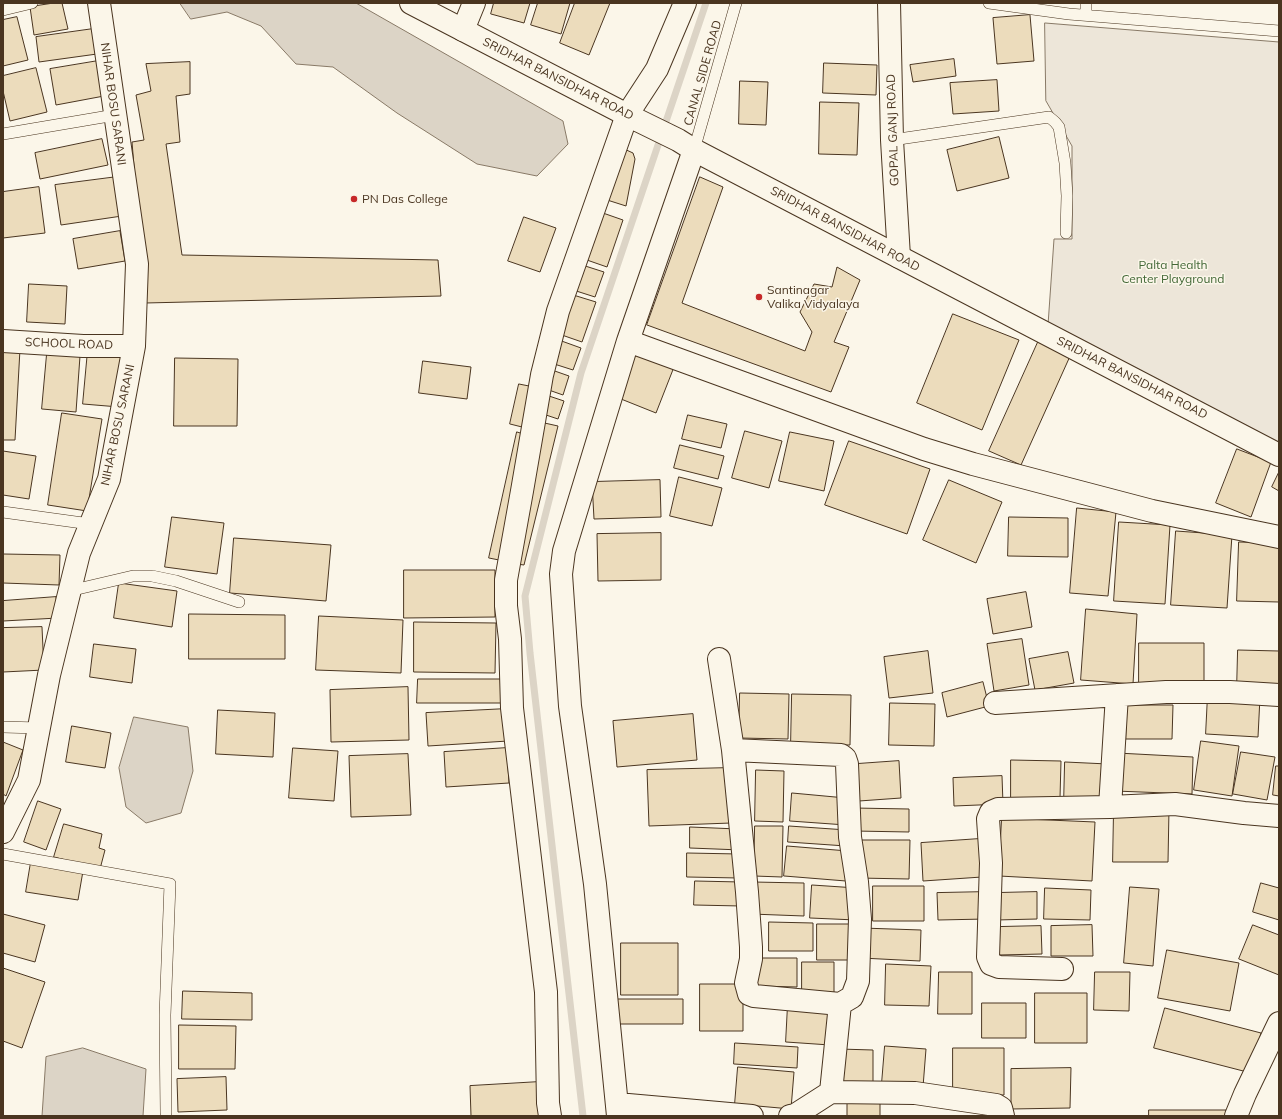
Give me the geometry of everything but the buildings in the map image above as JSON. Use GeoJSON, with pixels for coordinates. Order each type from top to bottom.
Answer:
{"type":"FeatureCollection","features":[{"type":"Feature","properties":{"kind":"street","name":"NIHAR BOSU SARANI"},"geometry":{"type":"LineString","coordinates":[[3,832],[29,780],[49,676],[79,553],[109,479],[134,346],[137,264],[99,3]]}},
{"type":"Feature","properties":{"kind":"street","name":"SRIDHAR BANSIDHAR ROAD"},"geometry":{"type":"LineString","coordinates":[[411,3],[1279,455]]}},
{"type":"Feature","properties":{"kind":"street"},"geometry":{"type":"LineString","coordinates":[[463,30],[474,3]]}},
{"type":"Feature","properties":{"kind":"street"},"geometry":{"type":"LineString","coordinates":[[550,1116],[548,1103],[546,992],[512,708],[510,639],[506,606],[506,580],[542,375],[558,310],[627,115],[657,69],[684,3]]}},
{"type":"Feature","properties":{"kind":"street","name":"GOPAL GANJ ROAD"},"geometry":{"type":"LineString","coordinates":[[890,3],[892,140],[899,257]]}},
{"type":"Feature","properties":{"kind":"street"},"geometry":{"type":"LineString","coordinates":[[686,145],[564,551],[561,574],[570,706],[595,884],[618,1110],[752,1116]]}},
{"type":"Feature","properties":{"kind":"street","name":"SCHOOL ROAD"},"geometry":{"type":"LineString","coordinates":[[3,341],[83,346],[134,346]]}},
{"type":"Feature","properties":{"kind":"street"},"geometry":{"type":"LineString","coordinates":[[628,341],[924,449],[973,464],[1152,511],[1279,537]]}},
{"type":"Feature","properties":{"kind":"street"},"geometry":{"type":"LineString","coordinates":[[719,659],[733,750],[747,892],[751,959],[746,989],[749,994],[754,996],[840,1004],[852,997],[858,981],[860,919],[858,882],[850,837],[847,764],[845,758],[841,755],[733,750]]}},
{"type":"Feature","properties":{"kind":"street"},"geometry":{"type":"LineString","coordinates":[[995,702],[1166,692],[1230,692],[1279,695]]}},
{"type":"Feature","properties":{"kind":"street"},"geometry":{"type":"LineString","coordinates":[[1110,807],[1117,695]]}},
{"type":"Feature","properties":{"kind":"street"},"geometry":{"type":"LineString","coordinates":[[1062,968],[999,967],[991,964],[988,957],[991,863],[988,819],[991,812],[998,809],[1175,804],[1279,816]]}},
{"type":"Feature","properties":{"kind":"street"},"geometry":{"type":"LineString","coordinates":[[831,1092],[840,1004]]}},
{"type":"Feature","properties":{"kind":"street"},"geometry":{"type":"LineString","coordinates":[[1236,1116],[1279,1023]]}},
{"type":"Feature","properties":{"kind":"street"},"geometry":{"type":"LineString","coordinates":[[790,1116],[795,1115],[831,1092],[915,1093],[996,1105],[1001,1108],[1003,1116]]}},
{"type":"Feature","properties":{"kind":"lane"},"geometry":{"type":"LineString","coordinates":[[3,10],[32,3]]}},
{"type":"Feature","properties":{"kind":"lane","name":"CANAL SIDE ROAD"},"geometry":{"type":"LineString","coordinates":[[686,145],[736,3]]}},
{"type":"Feature","properties":{"kind":"lane"},"geometry":{"type":"LineString","coordinates":[[989,3],[1086,16],[1279,31]]}},
{"type":"Feature","properties":{"kind":"lane"},"geometry":{"type":"LineString","coordinates":[[1086,3],[1086,16]]}},
{"type":"Feature","properties":{"kind":"lane"},"geometry":{"type":"LineString","coordinates":[[3,134],[115,115]]}},
{"type":"Feature","properties":{"kind":"lane"},"geometry":{"type":"LineString","coordinates":[[892,140],[1049,117],[1059,127],[1065,163],[1067,196],[1066,232]]}},
{"type":"Feature","properties":{"kind":"lane"},"geometry":{"type":"LineString","coordinates":[[3,512],[90,524]]}},
{"type":"Feature","properties":{"kind":"lane"},"geometry":{"type":"LineString","coordinates":[[69,592],[133,576],[152,576],[239,602]]}},
{"type":"Feature","properties":{"kind":"lane"},"geometry":{"type":"LineString","coordinates":[[3,727],[39,728]]}},
{"type":"Feature","properties":{"kind":"lane"},"geometry":{"type":"LineString","coordinates":[[3,854],[170,884],[165,1015],[166,1113]]}},
{"type":"Feature","properties":{"kind":"green space","name":"Palta Health Center Playground"},"geometry":{"type":"Polygon","coordinates":[[[1045,23],[1279,42],[1279,449],[1048,325],[1054,239],[1072,239],[1072,146],[1046,101],[1045,23]]]}},
{"type":"Feature","properties":{"kind":"shaded area"},"geometry":{"type":"Polygon","coordinates":[[[180,3],[356,3],[563,121],[568,144],[537,176],[477,164],[397,113],[333,67],[296,64],[261,26],[227,12],[191,19],[180,3]]]}},
{"type":"Feature","properties":{"kind":"shaded area"},"geometry":{"type":"Polygon","coordinates":[[[134,717],[188,727],[193,771],[181,813],[146,823],[126,807],[119,768],[134,717]]]}},
{"type":"Feature","properties":{"kind":"shaded area"},"geometry":{"type":"Polygon","coordinates":[[[83,1048],[146,1069],[143,1116],[42,1116],[46,1057],[83,1048]]]}},
{"type":"Feature","properties":{"kind":"waterway"},"geometry":{"type":"LineString","coordinates":[[583,1116],[530,653],[525,596],[581,373],[706,3]]}},
{"type":"Feature","properties":{"kind":"place","name":"PN Das College"},"geometry":{"type":"Point","coordinates":[354,199]}},
{"type":"Feature","properties":{"kind":"place","name":"Santinagar Valika Vidyalaya"},"geometry":{"type":"Point","coordinates":[759,297]}}]}
